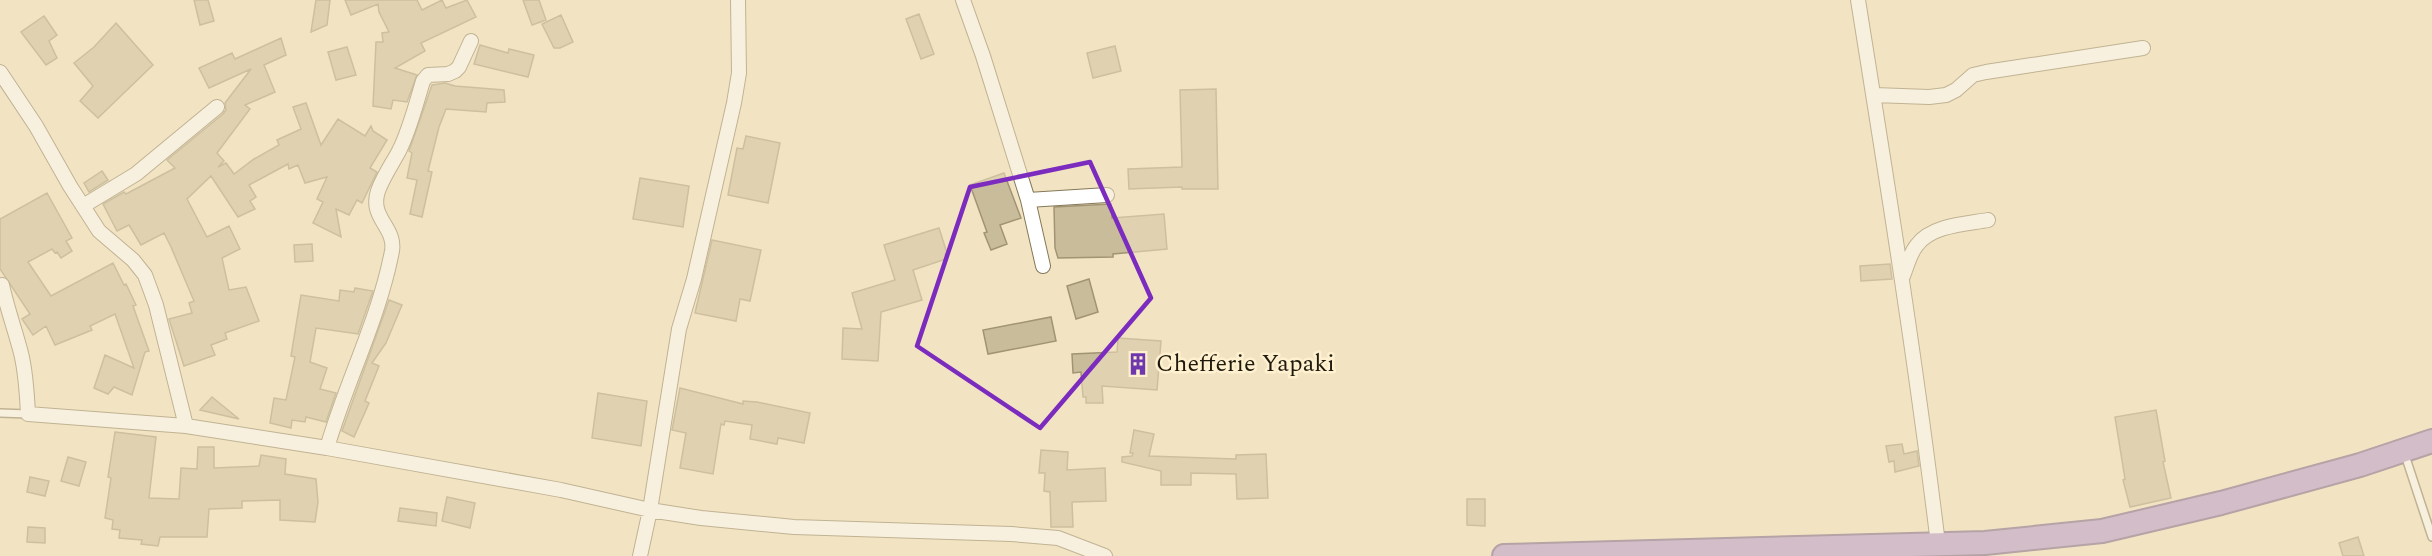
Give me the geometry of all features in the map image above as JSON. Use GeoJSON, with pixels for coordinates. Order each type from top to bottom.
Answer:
{"type":"FeatureCollection","features":[{"type":"Feature","properties":{"kind":"highway"},"geometry":{"type":"LineString","coordinates":[[1504,556],[1985,543],[2102,531],[2221,503],[2360,465],[2432,441]]}},
{"type":"Feature","properties":{"kind":"street"},"geometry":{"type":"LineString","coordinates":[[640,556],[650,510],[679,329],[694,279],[734,103],[739,73],[738,0]]}},
{"type":"Feature","properties":{"kind":"street"},"geometry":{"type":"LineString","coordinates":[[963,0],[1028,200],[1043,266]]}},
{"type":"Feature","properties":{"kind":"street"},"geometry":{"type":"LineString","coordinates":[[1858,0],[1903,276],[1938,544]]}},
{"type":"Feature","properties":{"kind":"street"},"geometry":{"type":"LineString","coordinates":[[327,448],[338,410],[376,308],[392,252],[393,243],[390,234],[375,207],[377,193],[400,150],[423,81],[428,75],[448,74],[459,67],[471,41]]}},
{"type":"Feature","properties":{"kind":"street"},"geometry":{"type":"LineString","coordinates":[[1874,95],[1929,97],[1956,90],[1973,75],[2144,48]]}},
{"type":"Feature","properties":{"kind":"street"},"geometry":{"type":"LineString","coordinates":[[0,72],[36,126],[99,231],[133,260],[145,275],[156,305],[186,426]]}},
{"type":"Feature","properties":{"kind":"street"},"geometry":{"type":"LineString","coordinates":[[83,206],[136,174],[217,107]]}},
{"type":"Feature","properties":{"kind":"street"},"geometry":{"type":"LineString","coordinates":[[1028,200],[1107,195]]}},
{"type":"Feature","properties":{"kind":"street"},"geometry":{"type":"LineString","coordinates":[[1903,276],[1916,246],[1934,231],[1988,220]]}},
{"type":"Feature","properties":{"kind":"street"},"geometry":{"type":"LineString","coordinates":[[2,285],[7,311],[21,354],[28,414],[186,426],[327,448],[701,518],[794,527],[907,533],[940,531],[1058,538],[1105,556]]}},
{"type":"Feature","properties":{"kind":"lane"},"geometry":{"type":"LineString","coordinates":[[0,413],[28,414]]}},
{"type":"Feature","properties":{"kind":"lane"},"geometry":{"type":"LineString","coordinates":[[2404,450],[2432,537]]}},
{"type":"Feature","properties":{"kind":"highlighted area"},"geometry":{"type":"Polygon","coordinates":[[[1090,162],[1151,298],[1040,428],[917,346],[970,187],[1090,162]]]}},
{"type":"Feature","properties":{"kind":"building"},"geometry":{"type":"Polygon","coordinates":[[[194,0],[208,0],[214,21],[200,25],[194,0]]]}},
{"type":"Feature","properties":{"kind":"building"},"geometry":{"type":"Polygon","coordinates":[[[316,0],[330,0],[327,25],[311,32],[316,0]]]}},
{"type":"Feature","properties":{"kind":"building"},"geometry":{"type":"Polygon","coordinates":[[[345,0],[417,0],[422,10],[442,0],[446,8],[467,0],[476,17],[421,43],[425,51],[395,68],[417,75],[407,102],[393,100],[391,109],[373,106],[376,42],[383,42],[382,33],[389,32],[379,12],[378,4],[351,15],[345,0]]]}},
{"type":"Feature","properties":{"kind":"building"},"geometry":{"type":"Polygon","coordinates":[[[523,0],[539,0],[546,20],[532,25],[523,0]]]}},
{"type":"Feature","properties":{"kind":"building"},"geometry":{"type":"Polygon","coordinates":[[[919,14],[934,54],[921,59],[906,19],[919,14]]]}},
{"type":"Feature","properties":{"kind":"building"},"geometry":{"type":"Polygon","coordinates":[[[561,15],[573,42],[560,48],[554,48],[542,24],[561,15]]]}},
{"type":"Feature","properties":{"kind":"building"},"geometry":{"type":"Polygon","coordinates":[[[44,16],[57,35],[49,41],[57,58],[46,65],[21,32],[44,16]]]}},
{"type":"Feature","properties":{"kind":"building"},"geometry":{"type":"Polygon","coordinates":[[[116,23],[153,65],[98,118],[80,101],[93,86],[74,63],[94,47],[116,23]]]}},
{"type":"Feature","properties":{"kind":"building"},"geometry":{"type":"Polygon","coordinates":[[[281,38],[286,55],[264,65],[275,92],[245,105],[250,109],[217,153],[224,161],[218,167],[226,163],[234,174],[279,145],[277,140],[301,129],[293,107],[306,103],[321,145],[338,119],[365,136],[371,126],[373,131],[387,140],[370,168],[377,172],[362,203],[357,200],[349,215],[336,209],[341,237],[313,223],[323,202],[317,199],[327,177],[305,183],[298,165],[289,169],[288,164],[249,185],[256,197],[250,201],[255,209],[238,217],[211,176],[187,199],[207,237],[229,226],[240,249],[222,258],[229,290],[246,287],[259,321],[225,333],[227,339],[211,345],[215,355],[184,366],[169,319],[192,313],[189,303],[194,301],[164,233],[141,245],[129,225],[117,231],[103,204],[175,168],[167,160],[223,114],[226,110],[225,103],[251,69],[209,88],[199,68],[232,53],[235,59],[281,38]]]}},
{"type":"Feature","properties":{"kind":"building"},"geometry":{"type":"Polygon","coordinates":[[[480,45],[508,53],[509,49],[534,55],[528,77],[474,64],[480,45]]]}},
{"type":"Feature","properties":{"kind":"building"},"geometry":{"type":"Polygon","coordinates":[[[1115,46],[1121,71],[1093,78],[1087,53],[1115,46]]]}},
{"type":"Feature","properties":{"kind":"building"},"geometry":{"type":"Polygon","coordinates":[[[347,47],[356,75],[336,80],[328,52],[347,47]]]}},
{"type":"Feature","properties":{"kind":"building"},"geometry":{"type":"Polygon","coordinates":[[[445,83],[455,86],[504,90],[505,102],[487,103],[486,112],[446,109],[428,171],[432,172],[422,217],[410,214],[417,180],[407,178],[412,153],[409,151],[432,85],[445,83]]]}},
{"type":"Feature","properties":{"kind":"building"},"geometry":{"type":"Polygon","coordinates":[[[1216,89],[1218,189],[1182,189],[1182,187],[1129,189],[1128,169],[1182,167],[1180,90],[1216,89]]]}},
{"type":"Feature","properties":{"kind":"building"},"geometry":{"type":"Polygon","coordinates":[[[746,136],[780,143],[768,203],[728,195],[737,148],[743,149],[746,136]]]}},
{"type":"Feature","properties":{"kind":"building"},"geometry":{"type":"Polygon","coordinates":[[[102,171],[108,180],[89,192],[84,183],[102,171]]]}},
{"type":"Feature","properties":{"kind":"building"},"geometry":{"type":"Polygon","coordinates":[[[1004,173],[1021,218],[1000,225],[1007,244],[991,250],[970,185],[1004,173]]]}},
{"type":"Feature","properties":{"kind":"building"},"geometry":{"type":"Polygon","coordinates":[[[640,178],[689,186],[683,227],[633,219],[640,178]]]}},
{"type":"Feature","properties":{"kind":"building"},"geometry":{"type":"Polygon","coordinates":[[[47,193],[72,238],[66,241],[72,251],[61,258],[52,249],[28,262],[51,296],[113,263],[136,305],[133,306],[149,351],[145,352],[132,395],[114,387],[108,394],[94,388],[105,355],[134,368],[115,314],[90,326],[92,330],[55,345],[46,326],[33,335],[22,319],[30,314],[0,269],[0,219],[47,193]]]}},
{"type":"Feature","properties":{"kind":"building"},"geometry":{"type":"Polygon","coordinates":[[[1111,204],[1112,218],[1164,214],[1167,249],[1113,254],[1113,257],[1058,258],[1055,248],[1054,207],[1111,204]]]}},
{"type":"Feature","properties":{"kind":"building"},"geometry":{"type":"Polygon","coordinates":[[[939,228],[947,253],[945,254],[946,259],[913,270],[922,300],[881,312],[878,361],[842,359],[843,328],[862,329],[852,293],[895,280],[884,245],[939,228]]]}},
{"type":"Feature","properties":{"kind":"building"},"geometry":{"type":"Polygon","coordinates":[[[712,240],[761,250],[750,301],[740,299],[736,321],[695,313],[712,240]]]}},
{"type":"Feature","properties":{"kind":"building"},"geometry":{"type":"Polygon","coordinates":[[[312,244],[313,261],[295,262],[294,245],[312,244]]]}},
{"type":"Feature","properties":{"kind":"building"},"geometry":{"type":"Polygon","coordinates":[[[1890,264],[1892,279],[1861,281],[1860,266],[1890,264]]]}},
{"type":"Feature","properties":{"kind":"building"},"geometry":{"type":"Polygon","coordinates":[[[1089,279],[1098,312],[1076,319],[1067,286],[1089,279]]]}},
{"type":"Feature","properties":{"kind":"building"},"geometry":{"type":"Polygon","coordinates":[[[355,288],[373,291],[358,334],[316,328],[310,362],[327,368],[320,389],[336,393],[326,422],[306,417],[305,422],[292,420],[291,428],[270,423],[274,398],[286,400],[295,357],[291,356],[301,295],[339,301],[340,290],[354,292],[355,288]]]}},
{"type":"Feature","properties":{"kind":"building"},"geometry":{"type":"Polygon","coordinates":[[[389,300],[402,305],[386,343],[372,363],[379,366],[365,401],[369,403],[354,437],[342,431],[389,300]]]}},
{"type":"Feature","properties":{"kind":"building"},"geometry":{"type":"Polygon","coordinates":[[[1051,317],[1056,341],[988,354],[983,330],[1051,317]]]}},
{"type":"Feature","properties":{"kind":"building"},"geometry":{"type":"Polygon","coordinates":[[[1118,338],[1161,341],[1157,390],[1102,386],[1103,403],[1086,403],[1086,397],[1083,397],[1081,372],[1073,373],[1072,354],[1117,352],[1118,338]]]}},
{"type":"Feature","properties":{"kind":"building"},"geometry":{"type":"Polygon","coordinates":[[[680,388],[743,404],[743,401],[757,402],[810,413],[804,443],[778,438],[777,444],[750,439],[752,425],[725,421],[724,425],[721,424],[713,474],[680,468],[686,433],[672,430],[680,388]]]}},
{"type":"Feature","properties":{"kind":"building"},"geometry":{"type":"Polygon","coordinates":[[[598,393],[647,401],[641,446],[592,438],[598,393]]]}},
{"type":"Feature","properties":{"kind":"building"},"geometry":{"type":"Polygon","coordinates":[[[212,397],[239,419],[200,410],[212,397]]]}},
{"type":"Feature","properties":{"kind":"building"},"geometry":{"type":"Polygon","coordinates":[[[2156,410],[2165,461],[2163,462],[2171,498],[2130,507],[2123,480],[2125,479],[2115,417],[2156,410]]]}},
{"type":"Feature","properties":{"kind":"building"},"geometry":{"type":"Polygon","coordinates":[[[1134,430],[1154,434],[1149,456],[1236,459],[1236,455],[1266,454],[1268,498],[1237,499],[1236,474],[1191,473],[1191,485],[1161,485],[1161,471],[1122,462],[1122,457],[1132,456],[1133,453],[1130,453],[1134,430]]]}},
{"type":"Feature","properties":{"kind":"building"},"geometry":{"type":"Polygon","coordinates":[[[115,432],[156,437],[149,498],[179,499],[181,468],[197,469],[198,447],[214,447],[214,468],[259,466],[261,455],[286,459],[285,474],[316,479],[318,502],[315,522],[280,520],[280,500],[242,501],[242,508],[209,509],[207,537],[160,537],[158,546],[141,544],[142,540],[119,538],[120,530],[112,529],[113,520],[105,518],[115,432]]]}},
{"type":"Feature","properties":{"kind":"building"},"geometry":{"type":"Polygon","coordinates":[[[1902,444],[1904,454],[1917,451],[1919,466],[1895,472],[1894,461],[1889,462],[1886,446],[1902,444]]]}},
{"type":"Feature","properties":{"kind":"building"},"geometry":{"type":"Polygon","coordinates":[[[1041,450],[1068,452],[1067,470],[1105,468],[1106,501],[1072,502],[1073,527],[1051,527],[1050,492],[1044,491],[1045,473],[1039,473],[1041,450]]]}},
{"type":"Feature","properties":{"kind":"building"},"geometry":{"type":"Polygon","coordinates":[[[68,457],[86,462],[79,486],[61,481],[68,457]]]}},
{"type":"Feature","properties":{"kind":"building"},"geometry":{"type":"Polygon","coordinates":[[[30,477],[49,481],[45,496],[27,492],[30,477]]]}},
{"type":"Feature","properties":{"kind":"building"},"geometry":{"type":"Polygon","coordinates":[[[447,497],[475,503],[470,528],[442,521],[447,497]]]}},
{"type":"Feature","properties":{"kind":"building"},"geometry":{"type":"Polygon","coordinates":[[[1467,499],[1485,499],[1485,526],[1467,525],[1467,499]]]}},
{"type":"Feature","properties":{"kind":"building"},"geometry":{"type":"Polygon","coordinates":[[[400,508],[437,513],[436,526],[398,521],[400,508]]]}},
{"type":"Feature","properties":{"kind":"building"},"geometry":{"type":"Polygon","coordinates":[[[28,527],[45,528],[45,543],[27,542],[28,527]]]}},
{"type":"Feature","properties":{"kind":"building"},"geometry":{"type":"Polygon","coordinates":[[[2358,537],[2364,556],[2343,556],[2339,543],[2358,537]]]}},
{"type":"Feature","properties":{"kind":"place","name":"Chefferie Yapaki"},"geometry":{"type":"Point","coordinates":[1138,364]}}]}
